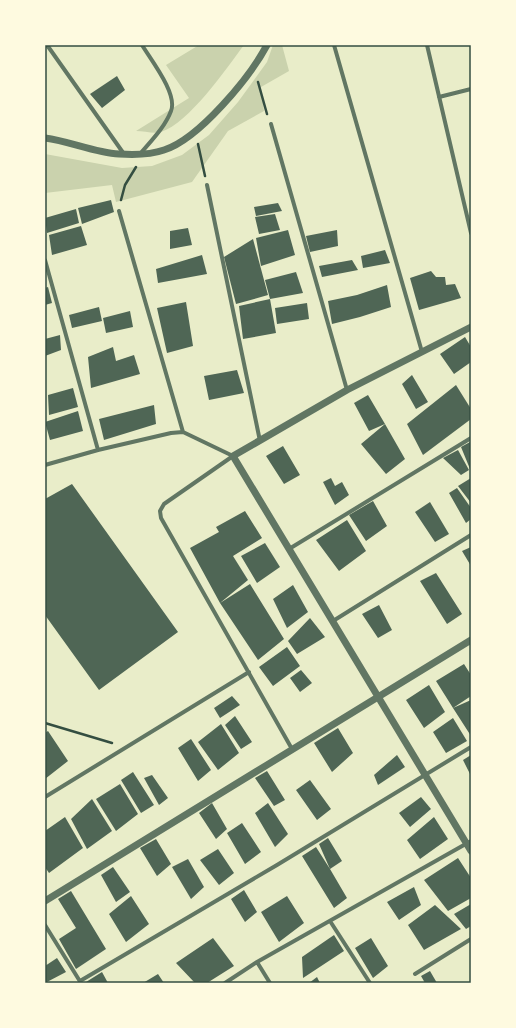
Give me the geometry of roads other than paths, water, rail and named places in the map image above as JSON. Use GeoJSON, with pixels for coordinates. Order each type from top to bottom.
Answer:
{"type":"FeatureCollection","features":[{"type":"Feature","properties":{"kind":"street"},"geometry":{"type":"LineString","coordinates":[[47,45],[124,154]]}},
{"type":"Feature","properties":{"kind":"street"},"geometry":{"type":"LineString","coordinates":[[142,45],[172,96],[173,103],[172,110],[164,124],[142,154]]}},
{"type":"Feature","properties":{"kind":"street"},"geometry":{"type":"LineString","coordinates":[[45,138],[118,154],[142,154],[165,150],[185,140],[195,132],[234,92],[267,45]]}},
{"type":"Feature","properties":{"kind":"street"},"geometry":{"type":"LineString","coordinates":[[334,45],[422,352]]}},
{"type":"Feature","properties":{"kind":"street"},"geometry":{"type":"LineString","coordinates":[[427,45],[471,233]]}},
{"type":"Feature","properties":{"kind":"street"},"geometry":{"type":"LineString","coordinates":[[439,97],[471,89]]}},
{"type":"Feature","properties":{"kind":"street"},"geometry":{"type":"LineString","coordinates":[[271,124],[347,390]]}},
{"type":"Feature","properties":{"kind":"street"},"geometry":{"type":"LineString","coordinates":[[207,185],[260,440]]}},
{"type":"Feature","properties":{"kind":"street"},"geometry":{"type":"LineString","coordinates":[[119,211],[183,432]]}},
{"type":"Feature","properties":{"kind":"street"},"geometry":{"type":"LineString","coordinates":[[45,260],[98,450]]}},
{"type":"Feature","properties":{"kind":"street"},"geometry":{"type":"LineString","coordinates":[[292,749],[161,518],[160,511],[164,504],[260,440],[347,390],[471,327]]}},
{"type":"Feature","properties":{"kind":"street"},"geometry":{"type":"LineString","coordinates":[[45,465],[98,450],[171,433],[183,432],[234,456],[426,775],[469,842],[471,850]]}},
{"type":"Feature","properties":{"kind":"street"},"geometry":{"type":"LineString","coordinates":[[290,549],[471,438]]}},
{"type":"Feature","properties":{"kind":"street"},"geometry":{"type":"LineString","coordinates":[[333,621],[471,535]]}},
{"type":"Feature","properties":{"kind":"street"},"geometry":{"type":"LineString","coordinates":[[45,901],[471,640]]}},
{"type":"Feature","properties":{"kind":"street"},"geometry":{"type":"LineString","coordinates":[[45,797],[249,672]]}},
{"type":"Feature","properties":{"kind":"street"},"geometry":{"type":"LineString","coordinates":[[45,925],[80,982],[277,865],[471,747]]}},
{"type":"Feature","properties":{"kind":"street"},"geometry":{"type":"LineString","coordinates":[[225,983],[257,962],[469,842]]}},
{"type":"Feature","properties":{"kind":"street"},"geometry":{"type":"LineString","coordinates":[[330,921],[370,983]]}},
{"type":"Feature","properties":{"kind":"street"},"geometry":{"type":"LineString","coordinates":[[416,974],[471,939]]}},
{"type":"Feature","properties":{"kind":"street"},"geometry":{"type":"LineString","coordinates":[[257,962],[270,983]]}}]}
